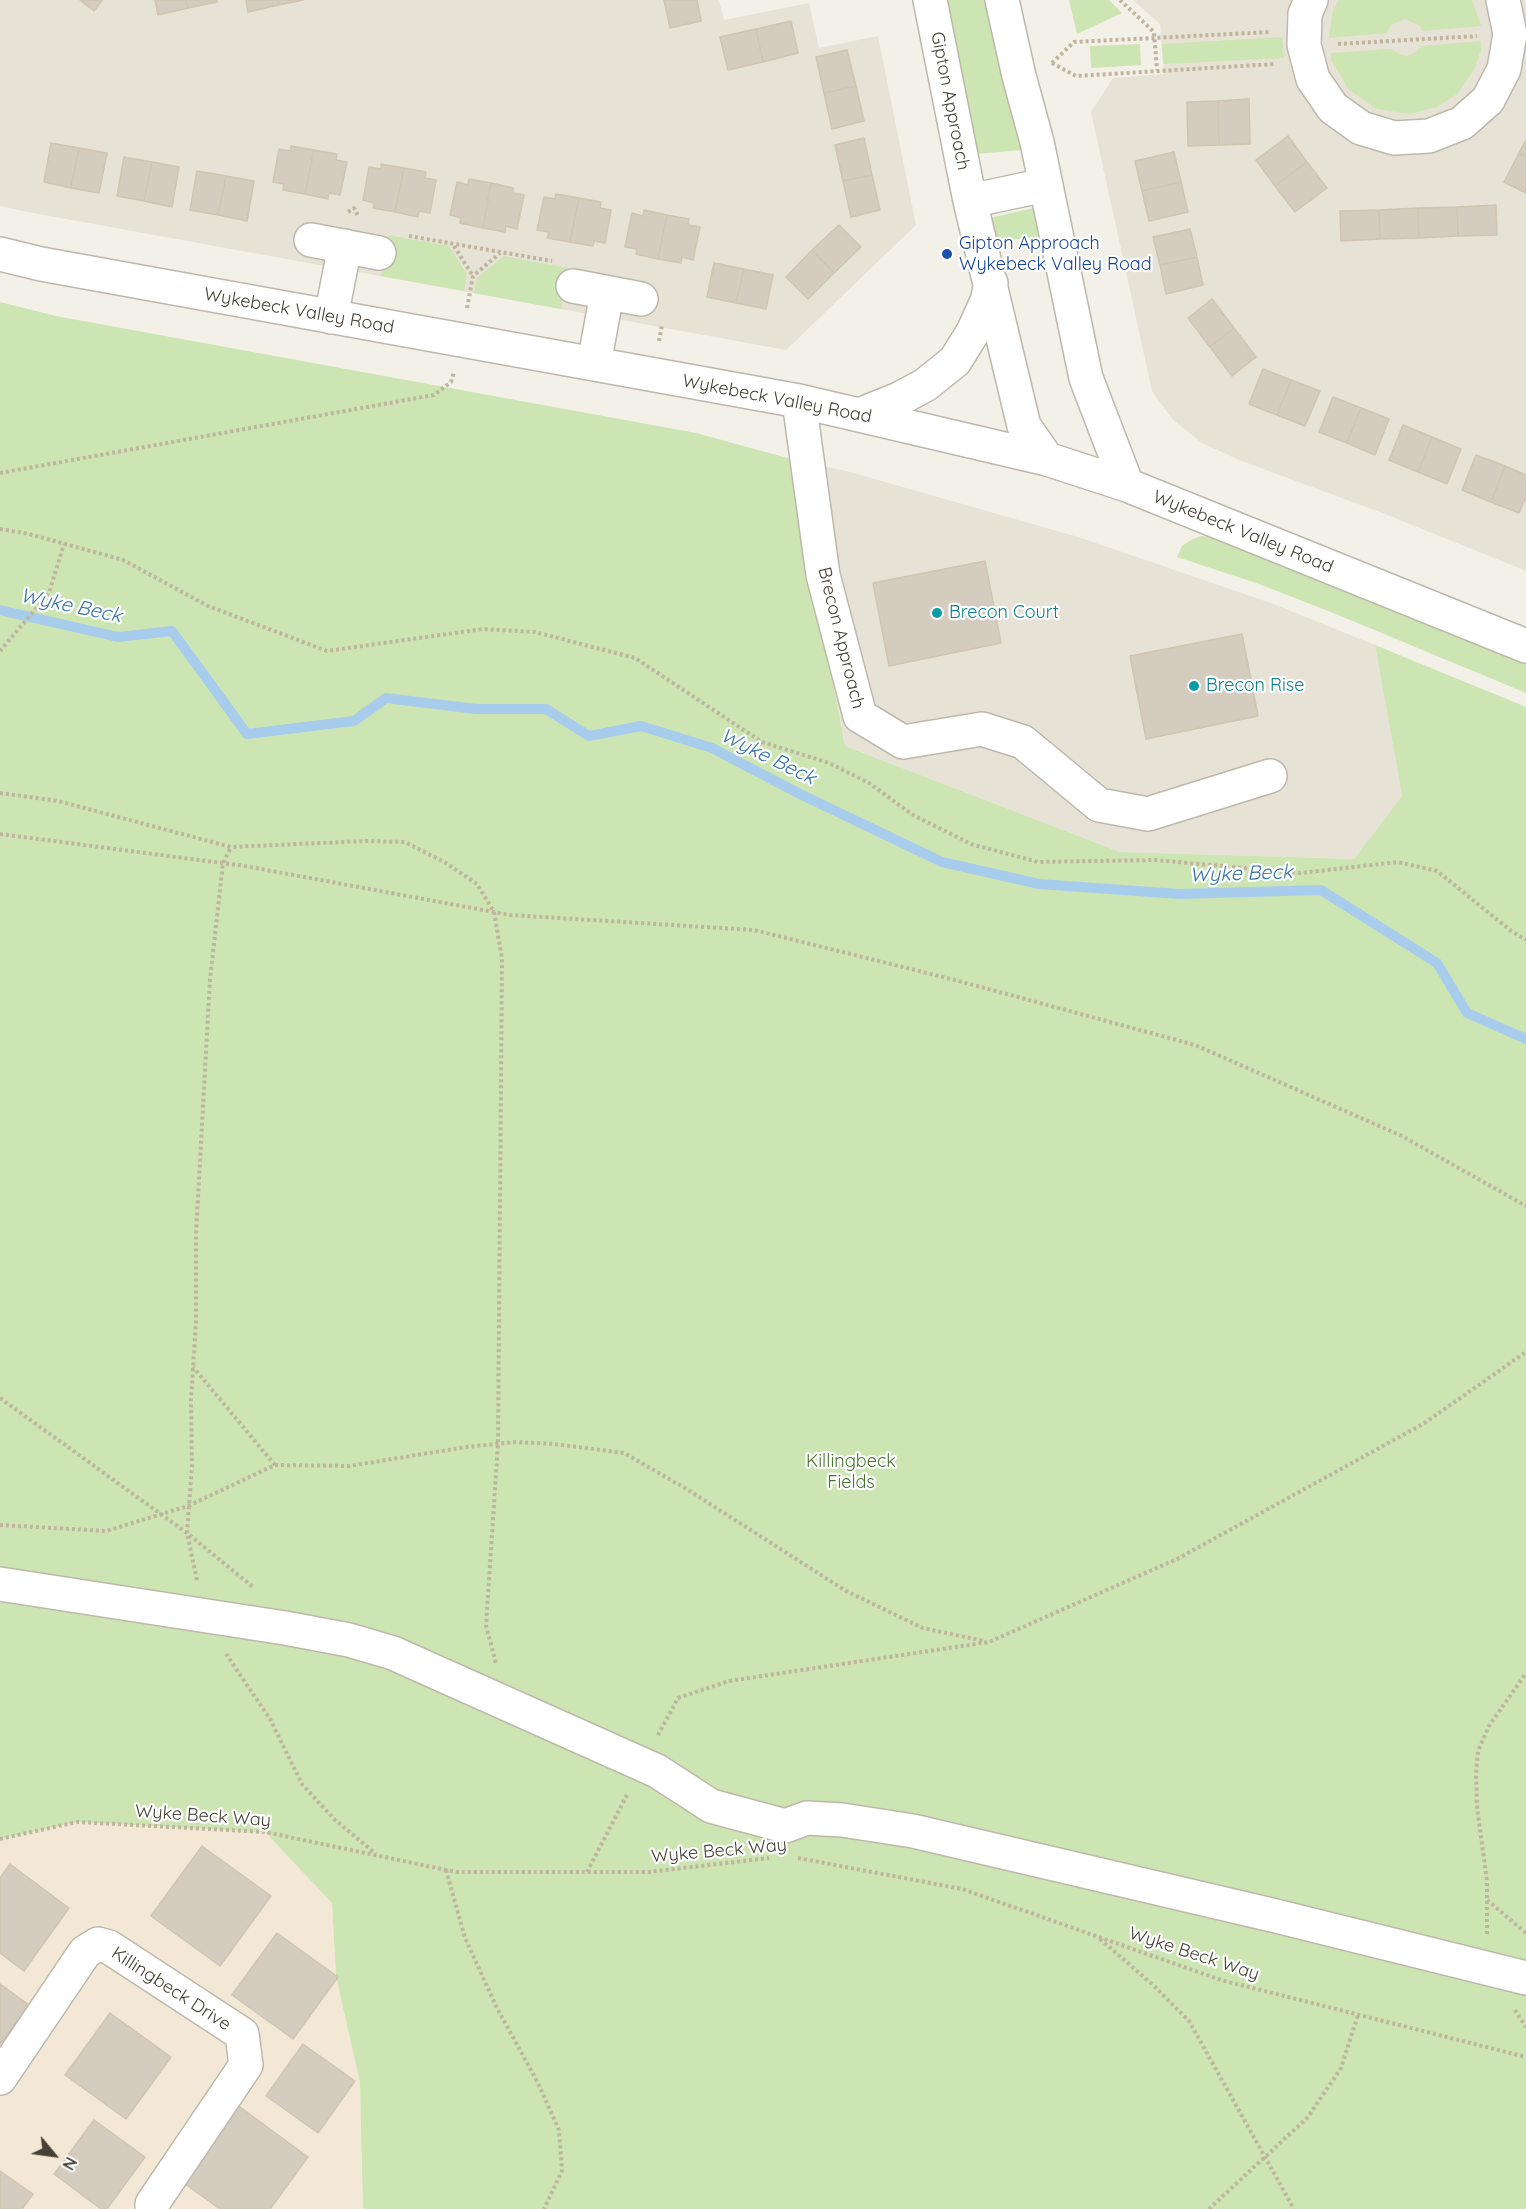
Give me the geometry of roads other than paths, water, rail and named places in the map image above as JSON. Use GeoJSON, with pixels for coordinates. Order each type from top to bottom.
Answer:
{"type":"FeatureCollection","features":[{"type":"Feature","properties":{"kind":"street","name":"Gipton Approach"},"geometry":{"type":"LineString","coordinates":[[930,0],[970,201],[1024,426],[1047,459]]}},
{"type":"Feature","properties":{"kind":"street"},"geometry":{"type":"LineString","coordinates":[[1002,0],[1037,142],[1086,378],[1127,485]]}},
{"type":"Feature","properties":{"kind":"street"},"geometry":{"type":"LineString","coordinates":[[1311,0],[1305,14],[1304,45],[1313,79],[1332,108],[1361,128],[1394,138],[1429,136],[1462,123],[1488,100],[1504,69],[1510,34],[1503,0]]}},
{"type":"Feature","properties":{"kind":"street"},"geometry":{"type":"LineString","coordinates":[[970,201],[1045,185]]}},
{"type":"Feature","properties":{"kind":"street"},"geometry":{"type":"LineString","coordinates":[[331,317],[342,232]]}},
{"type":"Feature","properties":{"kind":"street"},"geometry":{"type":"LineString","coordinates":[[310,240],[342,232],[379,253]]}},
{"type":"Feature","properties":{"kind":"street","name":"Wykebeck Valley Road"},"geometry":{"type":"LineString","coordinates":[[0,254],[42,264],[800,401],[1047,459],[1127,485],[1526,646]]}},
{"type":"Feature","properties":{"kind":"street"},"geometry":{"type":"LineString","coordinates":[[564,274],[652,309]]}},
{"type":"Feature","properties":{"kind":"street"},"geometry":{"type":"LineString","coordinates":[[859,415],[899,399],[924,385],[955,361],[974,332],[987,302],[991,283]]}},
{"type":"Feature","properties":{"kind":"street"},"geometry":{"type":"LineString","coordinates":[[594,364],[607,292]]}},
{"type":"Feature","properties":{"kind":"street","name":"Brecon Approach"},"geometry":{"type":"LineString","coordinates":[[800,401],[823,574],[860,716],[903,742],[982,729],[1023,742],[1099,805],[1148,814],[1270,776]]}},
{"type":"Feature","properties":{"kind":"street"},"geometry":{"type":"LineString","coordinates":[[0,1584],[349,1640],[393,1653],[657,1771],[711,1806],[785,1826],[807,1818],[842,1820],[913,1831],[1526,1978]]}},
{"type":"Feature","properties":{"kind":"street","name":"Killingbeck Drive"},"geometry":{"type":"LineString","coordinates":[[0,2078],[85,1952],[98,1944],[109,1947],[242,2034],[246,2065],[152,2204],[152,2209]]}},
{"type":"Feature","properties":{"kind":"waterway","name":"Wyke Beck"},"geometry":{"type":"LineString","coordinates":[[0,610],[118,637],[172,631],[247,734],[354,721],[386,698],[476,709],[546,709],[589,736],[641,726],[712,748],[800,794],[942,862],[1039,884],[1179,894],[1321,890],[1437,963],[1467,1013],[1526,1039]]}},
{"type":"Feature","properties":{"kind":"place","name":"Gipton Approach Wykebeck Valley Road"},"geometry":{"type":"Point","coordinates":[947,254]}},
{"type":"Feature","properties":{"kind":"place","name":"Brecon Court"},"geometry":{"type":"Point","coordinates":[937,613]}},
{"type":"Feature","properties":{"kind":"place","name":"Brecon Rise"},"geometry":{"type":"Point","coordinates":[1194,686]}},
{"type":"Feature","properties":{"kind":"park label","name":"Killingbeck Fields"},"geometry":{"type":"Point","coordinates":[851,1472]}}]}
